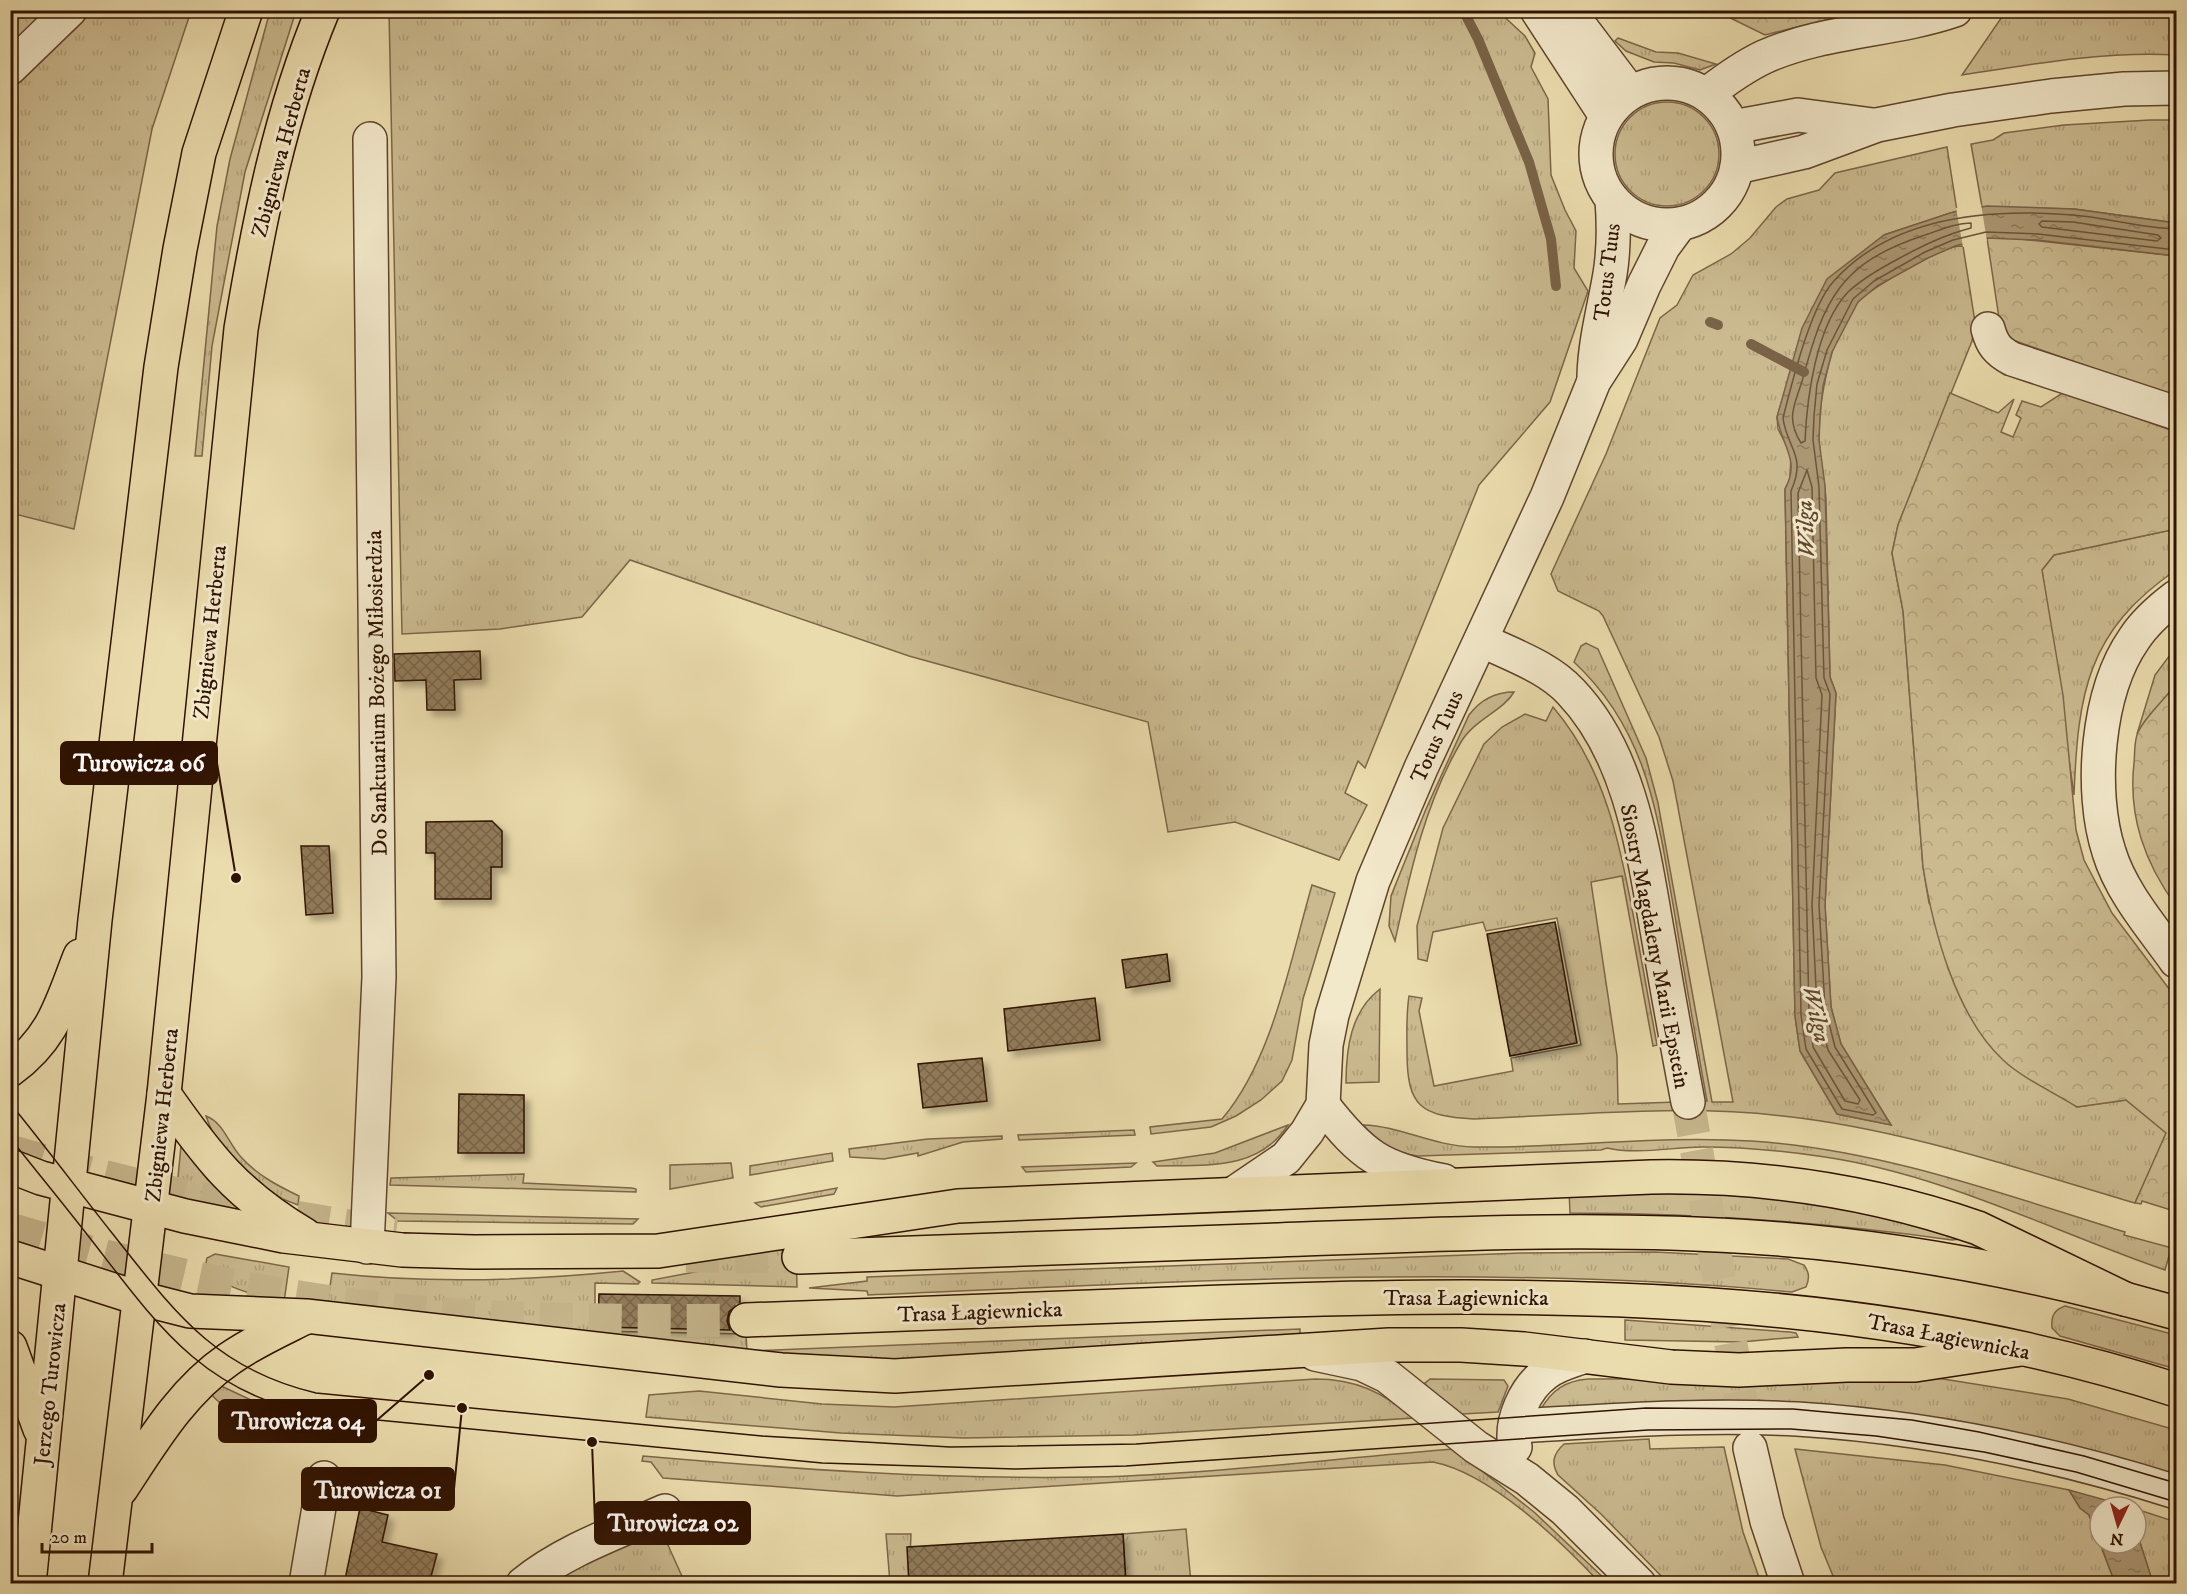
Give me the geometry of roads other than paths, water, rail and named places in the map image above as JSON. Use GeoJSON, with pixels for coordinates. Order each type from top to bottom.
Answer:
{"type":"FeatureCollection","features":[{"type":"Feature","properties":{"kind":"main road"},"geometry":{"type":"LineString","coordinates":[[68,1185],[95,920],[155,416],[180,249],[199,153],[246,10]]}},
{"type":"Feature","properties":{"kind":"main road","name":"Zbigniewa Herberta"},"geometry":{"type":"LineString","coordinates":[[141,1298],[164,1094],[241,329],[262,211],[276,151],[322,10]]}},
{"type":"Feature","properties":{"kind":"main road"},"geometry":{"type":"LineString","coordinates":[[10,1070],[43,1041],[53,1025],[95,920]]}},
{"type":"Feature","properties":{"kind":"main road"},"geometry":{"type":"LineString","coordinates":[[164,1094],[211,1159],[230,1180],[283,1222],[316,1241]]}},
{"type":"Feature","properties":{"kind":"main road"},"geometry":{"type":"LineString","coordinates":[[10,1166],[68,1185],[254,1231],[367,1247],[474,1252],[658,1251],[958,1206],[1691,1176],[1770,1180],[1832,1188],[1877,1198],[1978,1228],[2125,1299]]}},
{"type":"Feature","properties":{"kind":"main road","name":"Jerzego Turowicza"},"geometry":{"type":"LineString","coordinates":[[29,1584],[68,1185]]}},
{"type":"Feature","properties":{"kind":"main road"},"geometry":{"type":"LineString","coordinates":[[799,1257],[1465,1233],[1678,1233],[1780,1239],[1936,1258],[2059,1282],[2176,1314]]}},
{"type":"Feature","properties":{"kind":"main road"},"geometry":{"type":"LineString","coordinates":[[10,1257],[190,1311],[306,1316],[781,1370],[857,1376],[953,1374],[1389,1345],[1514,1348],[1671,1367],[1739,1370],[1847,1365],[1915,1365],[2021,1349]]}},
{"type":"Feature","properties":{"kind":"main road","name":"Trasa Łagiewnicka"},"geometry":{"type":"LineString","coordinates":[[746,1320],[1411,1296],[1554,1297],[1689,1303],[1810,1313],[1908,1327],[2021,1349],[2176,1390]]}},
{"type":"Feature","properties":{"kind":"main road"},"geometry":{"type":"LineString","coordinates":[[105,1584],[141,1298]]}},
{"type":"Feature","properties":{"kind":"main road"},"geometry":{"type":"LineString","coordinates":[[116,1498],[176,1409],[212,1373],[229,1359],[306,1316]]}},
{"type":"Feature","properties":{"kind":"main road"},"geometry":{"type":"LineString","coordinates":[[10,1347],[44,1439]]}},
{"type":"Feature","properties":{"kind":"street"},"geometry":{"type":"LineString","coordinates":[[10,68],[70,10]]}},
{"type":"Feature","properties":{"kind":"street"},"geometry":{"type":"LineString","coordinates":[[1537,10],[1606,116]]}},
{"type":"Feature","properties":{"kind":"street"},"geometry":{"type":"LineString","coordinates":[[1568,10],[1630,93]]}},
{"type":"Feature","properties":{"kind":"street"},"geometry":{"type":"LineString","coordinates":[[1707,94],[1741,68],[1767,56],[1955,10]]}},
{"type":"Feature","properties":{"kind":"street"},"geometry":{"type":"LineString","coordinates":[[1668,82],[1689,86],[1707,94],[1722,108],[1733,127],[1738,147],[1737,166],[1730,187],[1717,204],[1700,217],[1680,224],[1662,225],[1641,220],[1625,212],[1612,200],[1600,181],[1595,158],[1597,137],[1606,116],[1616,103],[1630,93],[1649,84],[1668,82]]}},
{"type":"Feature","properties":{"kind":"street"},"geometry":{"type":"LineString","coordinates":[[1737,166],[1804,152],[1877,125],[2051,96],[2124,89],[2176,88]]}},
{"type":"Feature","properties":{"kind":"street"},"geometry":{"type":"LineString","coordinates":[[1733,127],[1798,115],[1877,125]]}},
{"type":"Feature","properties":{"kind":"street","name":"Do Sanktuarium Bożego Miłosierdzia"},"geometry":{"type":"LineString","coordinates":[[367,1247],[379,977],[370,139]]}},
{"type":"Feature","properties":{"kind":"street","name":"Totus Tuus"},"geometry":{"type":"LineString","coordinates":[[1594,381],[1597,342],[1614,233],[1612,200]]}},
{"type":"Feature","properties":{"kind":"street","name":"Totus Tuus"},"geometry":{"type":"LineString","coordinates":[[1233,1194],[1286,1158],[1307,1132],[1323,1105],[1326,1045],[1332,1015],[1372,881],[1421,768],[1547,497],[1594,381],[1621,339],[1663,247],[1680,224]]}},
{"type":"Feature","properties":{"kind":"street"},"geometry":{"type":"LineString","coordinates":[[1988,329],[1992,343],[2001,353],[2012,359],[2176,413]]}},
{"type":"Feature","properties":{"kind":"street"},"geometry":{"type":"LineString","coordinates":[[2176,597],[2151,618],[2121,662],[2104,720],[2099,791],[2109,852],[2144,917],[2176,961]]}},
{"type":"Feature","properties":{"kind":"street","name":"Siostry Magdaleny Marii Epstein"},"geometry":{"type":"LineString","coordinates":[[1481,640],[1559,681],[1589,714],[1611,752],[1631,807],[1646,874],[1688,1102]]}},
{"type":"Feature","properties":{"kind":"street"},"geometry":{"type":"LineString","coordinates":[[1323,1105],[1345,1134],[1380,1162],[1407,1174],[1466,1185]]}},
{"type":"Feature","properties":{"kind":"street"},"geometry":{"type":"LineString","coordinates":[[1300,1351],[1362,1364],[1387,1376],[1476,1448],[1527,1479],[1571,1516],[1639,1584]]}},
{"type":"Feature","properties":{"kind":"street"},"geometry":{"type":"LineString","coordinates":[[1527,1479],[1514,1445],[1515,1426],[1528,1392],[1537,1381],[1562,1364],[1585,1356]]}},
{"type":"Feature","properties":{"kind":"street"},"geometry":{"type":"LineString","coordinates":[[1515,1426],[1699,1418],[1798,1419],[1877,1426],[1953,1437],[2018,1450],[2112,1473],[2176,1492]]}},
{"type":"Feature","properties":{"kind":"street"},"geometry":{"type":"LineString","coordinates":[[1750,1448],[1767,1521],[1788,1584]]}},
{"type":"Feature","properties":{"kind":"street"},"geometry":{"type":"LineString","coordinates":[[306,1584],[324,1478]]}},
{"type":"Feature","properties":{"kind":"street"},"geometry":{"type":"LineString","coordinates":[[523,1584],[533,1575],[597,1541],[665,1511]]}},
{"type":"Feature","properties":{"kind":"water","name":"Wilga"},"geometry":{"type":"Polygon","coordinates":[[[1987,206],[2074,209],[2176,223],[2176,256],[2037,240],[1987,238],[1955,246],[1877,286],[1858,302],[1832,352],[1823,386],[1819,440],[1825,486],[1830,677],[1836,693],[1825,905],[1831,1007],[1841,1044],[1891,1125],[1837,1114],[1800,1051],[1795,1016],[1785,489],[1789,479],[1791,461],[1777,417],[1802,328],[1827,279],[1884,235],[1950,213],[1987,206]]]}},
{"type":"Feature","properties":{"kind":"water"},"geometry":{"type":"Polygon","coordinates":[[[2069,1490],[2088,1495],[2088,1514],[2080,1508],[2069,1490]]]}},
{"type":"Feature","properties":{"kind":"water"},"geometry":{"type":"Polygon","coordinates":[[[2104,1555],[2144,1555],[2153,1583],[2115,1583],[2104,1555]]]}},
{"type":"Feature","properties":{"kind":"waterway"},"geometry":{"type":"LineString","coordinates":[[1463,10],[1478,39],[1529,162],[1551,239],[1556,286]]}},
{"type":"Feature","properties":{"kind":"waterway"},"geometry":{"type":"LineString","coordinates":[[1710,322],[1718,325]]}},
{"type":"Feature","properties":{"kind":"waterway"},"geometry":{"type":"LineString","coordinates":[[1751,344],[1804,372]]}},
{"type":"Feature","properties":{"kind":"tunnel"},"geometry":{"type":"LineString","coordinates":[[1688,1102],[1749,1446]]}},
{"type":"Feature","properties":{"kind":"tunnel"},"geometry":{"type":"LineString","coordinates":[[10,1151],[106,1177],[202,1199],[299,1218],[396,1233]]}},
{"type":"Feature","properties":{"kind":"tunnel"},"geometry":{"type":"LineString","coordinates":[[10,1229],[156,1269],[206,1280],[255,1290],[356,1305],[406,1311],[533,1319],[746,1320]]}},
{"type":"Feature","properties":{"kind":"tunnel"},"geometry":{"type":"LineString","coordinates":[[686,1256],[799,1257]]}},
{"type":"Feature","properties":{"kind":"tram line"},"geometry":{"type":"LineString","coordinates":[[10,1103],[156,1288],[199,1333],[250,1369],[280,1382],[316,1393],[762,1436],[950,1447],[1136,1444],[1646,1408],[1793,1409],[1912,1420],[1979,1432],[2084,1456],[2176,1483]]}},
{"type":"Feature","properties":{"kind":"tram line"},"geometry":{"type":"LineString","coordinates":[[10,1138],[140,1301],[187,1352],[213,1372],[243,1390],[276,1404],[315,1414],[822,1463],[1015,1469],[1126,1466],[1648,1430],[1791,1429],[1876,1436],[1984,1452],[2076,1472],[2176,1502]]}},
{"type":"Feature","properties":{"kind":"place","name":"Turowicza 06"},"geometry":{"type":"Point","coordinates":[236,878]}},
{"type":"Feature","properties":{"kind":"place","name":"Turowicza 04"},"geometry":{"type":"Point","coordinates":[429,1375]}},
{"type":"Feature","properties":{"kind":"place","name":"Turowicza 01"},"geometry":{"type":"Point","coordinates":[462,1408]}},
{"type":"Feature","properties":{"kind":"place","name":"Turowicza 02"},"geometry":{"type":"Point","coordinates":[592,1442]}}]}
